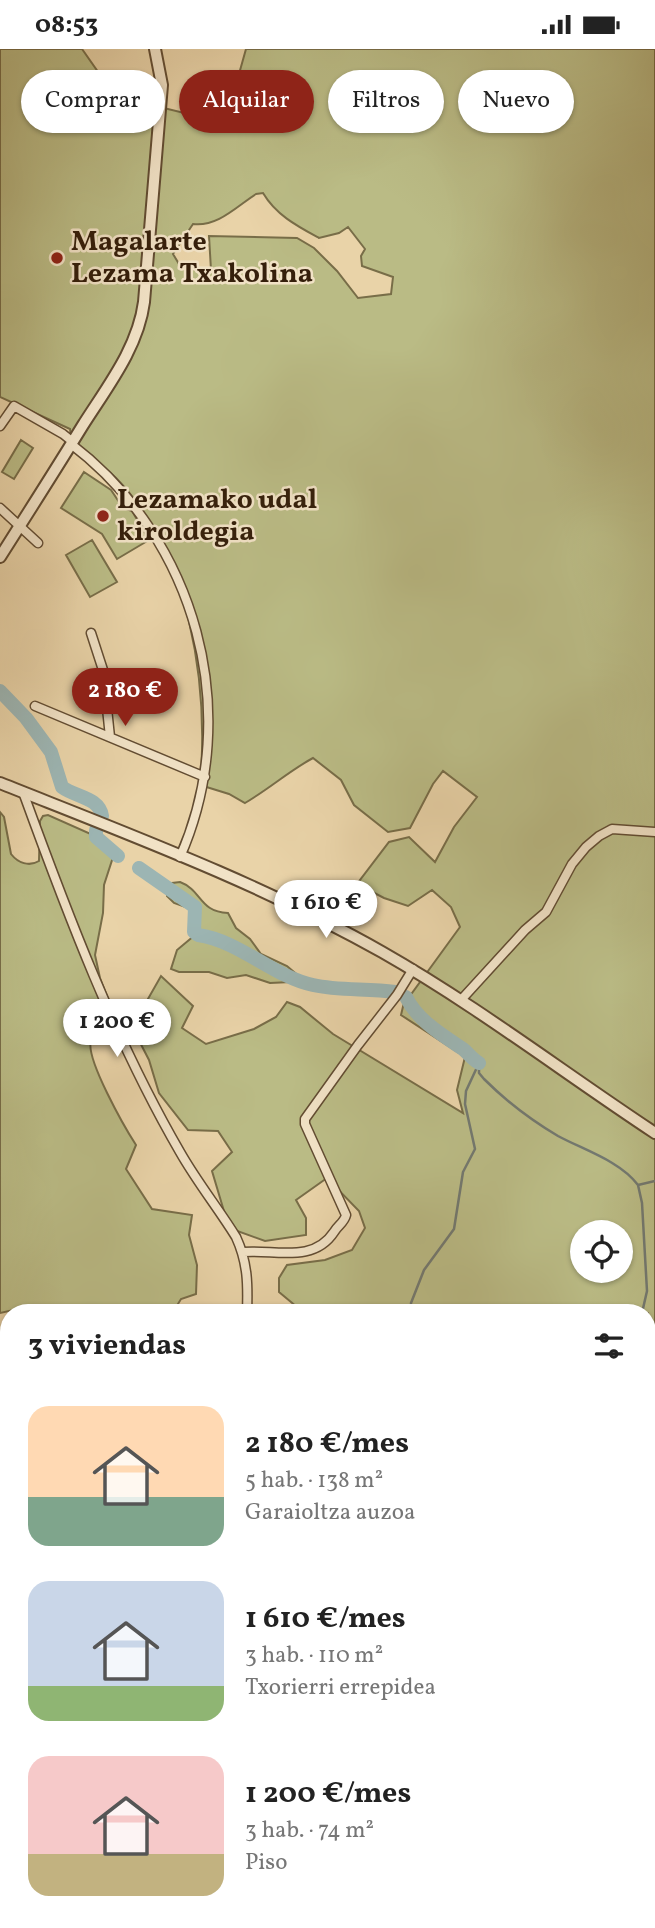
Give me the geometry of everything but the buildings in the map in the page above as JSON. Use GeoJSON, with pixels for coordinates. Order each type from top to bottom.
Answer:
{"type":"FeatureCollection","features":[{"type":"Feature","properties":{"kind":"street"},"geometry":{"type":"LineString","coordinates":[[0,557],[135,340],[142,316],[162,85],[155,49]]}},
{"type":"Feature","properties":{"kind":"street"},"geometry":{"type":"LineString","coordinates":[[0,426],[14,406],[72,443],[118,485],[142,516],[185,594],[196,625],[207,687],[209,734],[205,777],[196,815],[180,857]]}},
{"type":"Feature","properties":{"kind":"street"},"geometry":{"type":"LineString","coordinates":[[0,508],[38,543]]}},
{"type":"Feature","properties":{"kind":"street"},"geometry":{"type":"LineString","coordinates":[[92,633],[103,670],[110,737]]}},
{"type":"Feature","properties":{"kind":"street"},"geometry":{"type":"LineString","coordinates":[[34,706],[205,777]]}},
{"type":"Feature","properties":{"kind":"street"},"geometry":{"type":"LineString","coordinates":[[0,783],[180,857],[318,918],[413,969],[655,1133]]}},
{"type":"Feature","properties":{"kind":"street"},"geometry":{"type":"LineString","coordinates":[[23,792],[64,902],[114,1021],[180,1152],[243,1252],[248,1274],[247,1304]]}},
{"type":"Feature","properties":{"kind":"street"},"geometry":{"type":"LineString","coordinates":[[461,1000],[525,930],[546,912],[572,864],[598,836],[612,829],[655,832]]}},
{"type":"Feature","properties":{"kind":"street"},"geometry":{"type":"LineString","coordinates":[[243,1252],[300,1254],[330,1239],[335,1229],[345,1221],[346,1215],[325,1172],[305,1119],[397,995],[413,969]]}},
{"type":"Feature","properties":{"kind":"green space"},"geometry":{"type":"Polygon","coordinates":[[[0,49],[82,49],[97,70],[21,70],[21,133],[165,133],[165,108],[179,112],[179,133],[314,133],[314,70],[240,70],[246,49],[655,49],[655,1304],[293,1304],[279,1292],[279,1278],[287,1265],[325,1260],[352,1250],[365,1228],[359,1211],[327,1178],[296,1200],[306,1218],[306,1235],[265,1241],[229,1228],[212,1171],[232,1152],[218,1131],[188,1130],[159,1093],[149,1060],[132,1027],[161,976],[193,1006],[182,1028],[206,1044],[254,1029],[276,1017],[287,1002],[300,1007],[333,1034],[463,1113],[457,1090],[465,1057],[401,1015],[405,998],[412,993],[460,927],[451,907],[432,890],[408,906],[384,898],[357,884],[389,842],[409,837],[435,862],[454,827],[477,797],[443,771],[433,784],[410,828],[388,832],[354,805],[341,780],[313,758],[245,803],[229,794],[200,785],[201,705],[197,664],[189,622],[177,582],[162,544],[141,509],[116,478],[72,447],[70,429],[0,397],[0,49]],[[263,193],[256,194],[219,219],[193,224],[173,254],[182,269],[211,270],[209,236],[297,238],[314,248],[358,298],[391,294],[393,277],[362,266],[361,256],[365,249],[348,227],[339,233],[319,238],[281,214],[263,193]]]}},
{"type":"Feature","properties":{"kind":"green space"},"geometry":{"type":"Polygon","coordinates":[[[21,440],[33,448],[14,479],[2,472],[21,440]]]}},
{"type":"Feature","properties":{"kind":"green space","name":"Lezamako udal kiroldegia"},"geometry":{"type":"Polygon","coordinates":[[[84,472],[111,490],[123,508],[132,511],[149,540],[117,559],[102,534],[61,508],[84,472]]]}},
{"type":"Feature","properties":{"kind":"green space"},"geometry":{"type":"Polygon","coordinates":[[[92,540],[117,582],[90,597],[66,555],[92,540]]]}},
{"type":"Feature","properties":{"kind":"green space"},"geometry":{"type":"Polygon","coordinates":[[[0,812],[4,817],[11,854],[24,863],[39,861],[40,821],[43,816],[48,815],[93,835],[114,854],[104,885],[103,913],[95,955],[100,978],[112,1009],[97,1029],[91,1041],[91,1050],[107,1093],[136,1145],[126,1169],[152,1209],[192,1215],[189,1235],[197,1265],[196,1294],[181,1299],[178,1304],[0,1304],[0,812]]]}},
{"type":"Feature","properties":{"kind":"green space"},"geometry":{"type":"Polygon","coordinates":[[[180,882],[193,890],[211,909],[228,913],[236,928],[250,939],[261,954],[287,966],[301,978],[291,982],[270,983],[246,975],[227,978],[209,972],[179,972],[171,969],[177,950],[195,935],[192,929],[194,910],[174,903],[167,896],[167,888],[172,883],[180,882]]]}},
{"type":"Feature","properties":{"kind":"waterway"},"geometry":{"type":"LineString","coordinates":[[0,691],[26,718],[51,752],[62,787],[91,801],[102,816]]}},
{"type":"Feature","properties":{"kind":"waterway"},"geometry":{"type":"LineString","coordinates":[[96,830],[96,837],[118,856]]}},
{"type":"Feature","properties":{"kind":"waterway"},"geometry":{"type":"LineString","coordinates":[[139,868],[195,907],[194,932],[198,935],[228,944],[298,981],[333,988],[395,992]]}},
{"type":"Feature","properties":{"kind":"waterway"},"geometry":{"type":"LineString","coordinates":[[406,997],[423,1020],[479,1063]]}},
{"type":"Feature","properties":{"kind":"waterway"},"geometry":{"type":"LineString","coordinates":[[411,1304],[424,1270],[454,1229],[463,1172],[475,1149],[465,1104],[466,1091],[479,1063]]}},
{"type":"Feature","properties":{"kind":"waterway"},"geometry":{"type":"LineString","coordinates":[[479,1066],[479,1073],[484,1079],[538,1123],[622,1169],[638,1185],[655,1181]]}},
{"type":"Feature","properties":{"kind":"waterway"},"geometry":{"type":"LineString","coordinates":[[638,1185],[642,1203],[647,1291],[644,1304]]}},
{"type":"Feature","properties":{"kind":"place","name":"Magalarte Lezama Txakolina"},"geometry":{"type":"Point","coordinates":[57,258]}},
{"type":"Feature","properties":{"kind":"place","name":"Lezamako udal kiroldegia"},"geometry":{"type":"Point","coordinates":[103,516]}}]}
